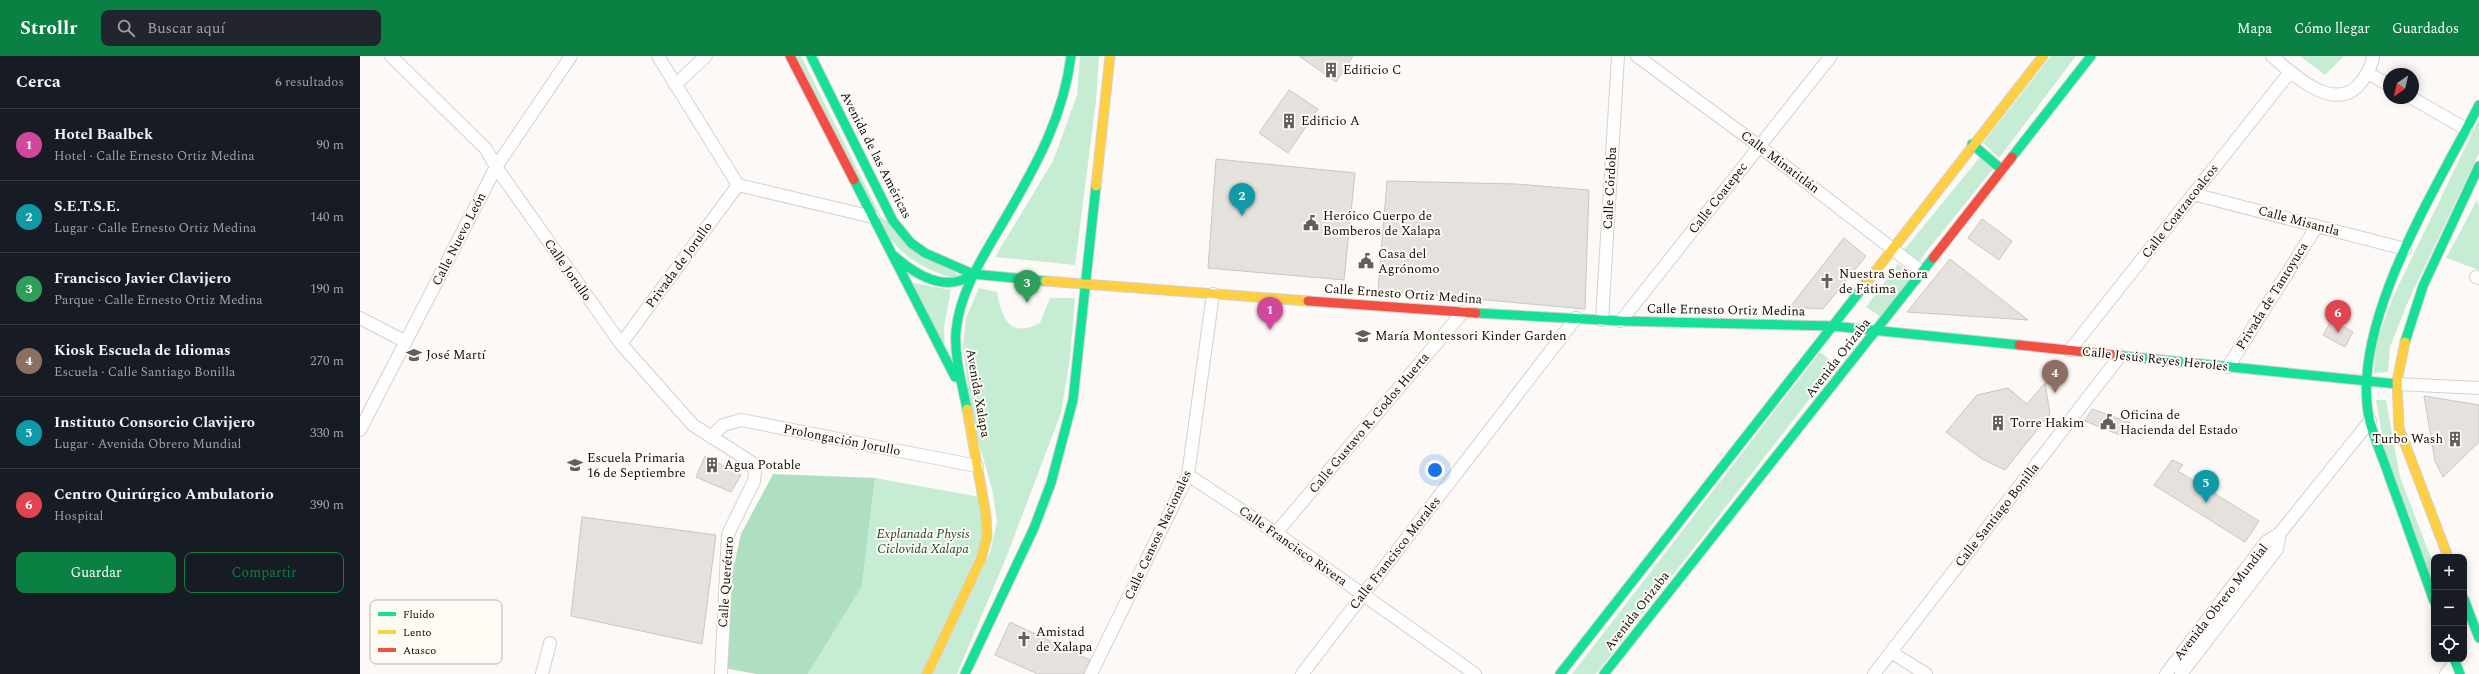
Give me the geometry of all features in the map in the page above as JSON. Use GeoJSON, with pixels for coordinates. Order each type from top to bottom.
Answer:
{"type":"FeatureCollection","features":[{"type":"Feature","properties":{"kind":"main road"},"geometry":{"type":"LineString","coordinates":[[790,56],[873,217],[888,250],[964,393]]}},
{"type":"Feature","properties":{"kind":"main road","name":"Avenida de las Américas"},"geometry":{"type":"LineString","coordinates":[[811,56],[893,221],[911,243],[925,253],[973,274]]}},
{"type":"Feature","properties":{"kind":"main road","name":"Avenida Xalapa"},"geometry":{"type":"LineString","coordinates":[[926,674],[981,559],[987,537],[986,516],[957,360],[956,331],[962,302],[973,274],[1037,163],[1056,123],[1071,69],[1071,56]]}},
{"type":"Feature","properties":{"kind":"main road"},"geometry":{"type":"LineString","coordinates":[[965,674],[1018,563],[1050,483],[1073,400],[1110,56]]}},
{"type":"Feature","properties":{"kind":"main road","name":"Avenida Orizaba"},"geometry":{"type":"LineString","coordinates":[[1560,674],[1893,248],[1972,144],[2043,56]]}},
{"type":"Feature","properties":{"kind":"main road","name":"Avenida Orizaba"},"geometry":{"type":"LineString","coordinates":[[1604,674],[1877,330],[1921,271],[2091,56]]}},
{"type":"Feature","properties":{"kind":"main road"},"geometry":{"type":"LineString","coordinates":[[2431,594],[2370,421],[2367,381],[2370,346],[2380,309],[2405,249],[2479,105]]}},
{"type":"Feature","properties":{"kind":"main road"},"geometry":{"type":"LineString","coordinates":[[1972,144],[2001,169]]}},
{"type":"Feature","properties":{"kind":"main road"},"geometry":{"type":"LineString","coordinates":[[2447,554],[2401,436],[2396,412],[2397,384],[2402,354],[2420,297],[2433,264],[2479,166]]}},
{"type":"Feature","properties":{"kind":"main road"},"geometry":{"type":"LineString","coordinates":[[888,250],[919,274],[942,283],[958,283],[973,274]]}},
{"type":"Feature","properties":{"kind":"main road","name":"Calle Ernesto Ortiz Medina"},"geometry":{"type":"LineString","coordinates":[[973,274],[1086,285],[1463,312],[1621,321],[1832,326]]}},
{"type":"Feature","properties":{"kind":"main road","name":"Calle Jesús Reyes Heroles"},"geometry":{"type":"LineString","coordinates":[[1832,326],[2397,384]]}},
{"type":"Feature","properties":{"kind":"main road"},"geometry":{"type":"LineString","coordinates":[[2467,606],[2478,634]]}},
{"type":"Feature","properties":{"kind":"main road"},"geometry":{"type":"LineString","coordinates":[[2456,662],[2460,674]]}},
{"type":"Feature","properties":{"kind":"street","name":"Calle Jorullo"},"geometry":{"type":"LineString","coordinates":[[391,56],[486,149],[496,167],[621,344],[693,425],[750,462],[756,472]]}},
{"type":"Feature","properties":{"kind":"street","name":"Calle Nuevo León"},"geometry":{"type":"LineString","coordinates":[[360,430],[496,167],[571,56]]}},
{"type":"Feature","properties":{"kind":"street"},"geometry":{"type":"LineString","coordinates":[[658,56],[738,185],[873,217]]}},
{"type":"Feature","properties":{"kind":"street"},"geometry":{"type":"LineString","coordinates":[[675,85],[706,56]]}},
{"type":"Feature","properties":{"kind":"street","name":"Calle Córdoba"},"geometry":{"type":"LineString","coordinates":[[1602,320],[1618,56]]}},
{"type":"Feature","properties":{"kind":"street","name":"Calle Minatitlán"},"geometry":{"type":"LineString","coordinates":[[1637,56],[1759,146],[1921,271]]}},
{"type":"Feature","properties":{"kind":"street","name":"Calle Coatepec"},"geometry":{"type":"LineString","coordinates":[[1621,321],[1831,56]]}},
{"type":"Feature","properties":{"kind":"street"},"geometry":{"type":"LineString","coordinates":[[2272,56],[2290,72],[2320,92],[2339,94],[2357,88],[2368,73],[2373,56]]}},
{"type":"Feature","properties":{"kind":"street","name":"Calle Coatzacoalcos"},"geometry":{"type":"LineString","coordinates":[[2070,350],[2290,72]]}},
{"type":"Feature","properties":{"kind":"street"},"geometry":{"type":"LineString","coordinates":[[2368,73],[2383,82]]}},
{"type":"Feature","properties":{"kind":"street"},"geometry":{"type":"LineString","coordinates":[[2419,102],[2466,129]]}},
{"type":"Feature","properties":{"kind":"street","name":"Privada de Jorullo"},"geometry":{"type":"LineString","coordinates":[[621,344],[738,185]]}},
{"type":"Feature","properties":{"kind":"street","name":"Calle Misantla"},"geometry":{"type":"LineString","coordinates":[[2194,194],[2405,249]]}},
{"type":"Feature","properties":{"kind":"street","name":"Privada de Tantoyuca"},"geometry":{"type":"LineString","coordinates":[[2228,367],[2317,226]]}},
{"type":"Feature","properties":{"kind":"street","name":"Calle Censos Nacionales"},"geometry":{"type":"LineString","coordinates":[[1091,674],[1188,475],[1213,294]]}},
{"type":"Feature","properties":{"kind":"street","name":"Calle Gustavo R. Godos Huerta"},"geometry":{"type":"LineString","coordinates":[[1276,533],[1463,312]]}},
{"type":"Feature","properties":{"kind":"street"},"geometry":{"type":"LineString","coordinates":[[360,318],[406,342]]}},
{"type":"Feature","properties":{"kind":"street","name":"Calle Francisco Morales"},"geometry":{"type":"LineString","coordinates":[[1302,674],[1576,318]]}},
{"type":"Feature","properties":{"kind":"street","name":"Calle Santiago Bonilla"},"geometry":{"type":"LineString","coordinates":[[1874,674],[2120,356]]}},
{"type":"Feature","properties":{"kind":"street","name":"Calle Jesús Reyes Heroles"},"geometry":{"type":"LineString","coordinates":[[2397,384],[2479,388]]}},
{"type":"Feature","properties":{"kind":"street","name":"Prolongación Jorullo"},"geometry":{"type":"LineString","coordinates":[[711,437],[724,425],[741,420],[977,466]]}},
{"type":"Feature","properties":{"kind":"street","name":"Avenida Obrero Mundial"},"geometry":{"type":"LineString","coordinates":[[2166,674],[2266,542],[2280,533],[2370,421]]}},
{"type":"Feature","properties":{"kind":"street","name":"Calle Querétaro"},"geometry":{"type":"LineString","coordinates":[[721,674],[728,534],[754,481],[756,472]]}},
{"type":"Feature","properties":{"kind":"street","name":"Calle Francisco Rivera"},"geometry":{"type":"LineString","coordinates":[[1188,475],[1276,533],[1475,674]]}},
{"type":"Feature","properties":{"kind":"street","name":"Avenida Obrero Mundial"},"geometry":{"type":"LineString","coordinates":[[2181,674],[2277,549],[2280,533]]}},
{"type":"Feature","properties":{"kind":"street"},"geometry":{"type":"LineString","coordinates":[[542,674],[550,643]]}},
{"type":"Feature","properties":{"kind":"street"},"geometry":{"type":"LineString","coordinates":[[1891,652],[1926,674]]}},
{"type":"Feature","properties":{"kind":"street"},"geometry":{"type":"LineString","coordinates":[[2446,674],[2454,662]]}},
{"type":"Feature","properties":{"kind":"green space"},"geometry":{"type":"Polygon","coordinates":[[[793,56],[801,56],[881,217],[957,274],[956,279],[918,263],[903,252],[887,236],[793,56]]]}},
{"type":"Feature","properties":{"kind":"green space"},"geometry":{"type":"Polygon","coordinates":[[[1080,56],[1099,56],[1096,101],[1075,265],[995,257],[1053,161],[1077,95],[1080,56]]]}},
{"type":"Feature","properties":{"kind":"green space"},"geometry":{"type":"Polygon","coordinates":[[[2051,56],[2076,56],[1999,158],[1983,143],[2051,56]]]}},
{"type":"Feature","properties":{"kind":"green space"},"geometry":{"type":"Polygon","coordinates":[[[2300,56],[2344,56],[2325,75],[2300,56]]]}},
{"type":"Feature","properties":{"kind":"green space"},"geometry":{"type":"Polygon","coordinates":[[[2479,119],[2479,153],[2407,304],[2390,347],[2388,372],[2374,373],[2376,343],[2393,297],[2479,119]]]}},
{"type":"Feature","properties":{"kind":"green space"},"geometry":{"type":"Polygon","coordinates":[[[1980,157],[1993,169],[1918,262],[1904,250],[1980,157]]]}},
{"type":"Feature","properties":{"kind":"green space"},"geometry":{"type":"Polygon","coordinates":[[[2477,200],[2479,206],[2479,270],[2446,258],[2477,200]]]}},
{"type":"Feature","properties":{"kind":"green space"},"geometry":{"type":"Polygon","coordinates":[[[1898,264],[1915,277],[1883,318],[1866,307],[1898,264]]]}},
{"type":"Feature","properties":{"kind":"green space"},"geometry":{"type":"Polygon","coordinates":[[[908,282],[951,290],[944,327],[945,357],[908,282]]]}},
{"type":"Feature","properties":{"kind":"green space"},"geometry":{"type":"Polygon","coordinates":[[[979,288],[997,292],[1001,310],[1005,317],[1014,327],[1021,329],[1040,323],[1050,298],[1075,298],[1070,358],[1061,413],[1006,558],[957,674],[933,674],[990,553],[997,521],[992,489],[972,419],[963,348],[966,318],[979,288]]]}},
{"type":"Feature","properties":{"kind":"green space"},"geometry":{"type":"Polygon","coordinates":[[[1820,352],[1836,365],[1596,674],[1572,674],[1820,352]]]}},
{"type":"Feature","properties":{"kind":"green space"},"geometry":{"type":"Polygon","coordinates":[[[2376,400],[2386,400],[2400,477],[2431,558],[2431,586],[2390,483],[2376,400]]]}},
{"type":"Feature","properties":{"kind":"green space"},"geometry":{"type":"Polygon","coordinates":[[[773,474],[875,478],[862,586],[808,674],[757,674],[724,668],[727,596],[741,534],[773,474]]]}},
{"type":"Feature","properties":{"kind":"green space","name":"Explanada Physis Ciclovida Xalapa"},"geometry":{"type":"Polygon","coordinates":[[[875,478],[986,498],[987,531],[924,674],[808,674],[862,586],[875,478]]]}},
{"type":"Feature","properties":{"kind":"building","name":"Edificio C"},"geometry":{"type":"Polygon","coordinates":[[[1299,56],[1353,56],[1336,82],[1299,56]]]}},
{"type":"Feature","properties":{"kind":"building","name":"Edificio A"},"geometry":{"type":"Polygon","coordinates":[[[1289,90],[1318,109],[1288,153],[1259,133],[1289,90]]]}},
{"type":"Feature","properties":{"kind":"building"},"geometry":{"type":"Polygon","coordinates":[[[1216,159],[1355,173],[1344,280],[1208,268],[1216,159]]]}},
{"type":"Feature","properties":{"kind":"building"},"geometry":{"type":"Polygon","coordinates":[[[1387,181],[1516,184],[1589,190],[1585,309],[1378,290],[1387,181]]]}},
{"type":"Feature","properties":{"kind":"building"},"geometry":{"type":"Polygon","coordinates":[[[1982,219],[2012,241],[1999,260],[1968,238],[1982,219]]]}},
{"type":"Feature","properties":{"kind":"building","name":"Nuestra Señora de Fátima"},"geometry":{"type":"Polygon","coordinates":[[[1844,238],[1866,256],[1823,309],[1790,307],[1844,238]]]}},
{"type":"Feature","properties":{"kind":"building"},"geometry":{"type":"Polygon","coordinates":[[[1950,259],[2028,320],[1907,312],[1950,259]]]}},
{"type":"Feature","properties":{"kind":"building"},"geometry":{"type":"Polygon","coordinates":[[[2332,320],[2353,332],[2345,347],[2323,335],[2332,320]]]}},
{"type":"Feature","properties":{"kind":"building","name":"Torre Hakim"},"geometry":{"type":"Polygon","coordinates":[[[2045,383],[2050,414],[2005,470],[1982,459],[1946,432],[1977,395],[2008,388],[2027,404],[2045,383]]]}},
{"type":"Feature","properties":{"kind":"building","name":"Turbo Wash"},"geometry":{"type":"Polygon","coordinates":[[[2424,396],[2479,405],[2479,442],[2443,477],[2435,461],[2424,396]]]}},
{"type":"Feature","properties":{"kind":"building","name":"Oficina de Hacienda del Estado"},"geometry":{"type":"Polygon","coordinates":[[[2092,409],[2131,423],[2122,436],[2085,421],[2092,409]]]}},
{"type":"Feature","properties":{"kind":"building","name":"Agua Potable"},"geometry":{"type":"Polygon","coordinates":[[[705,456],[741,475],[731,492],[696,477],[705,456]]]}},
{"type":"Feature","properties":{"kind":"building"},"geometry":{"type":"Polygon","coordinates":[[[2172,460],[2183,465],[2178,471],[2259,521],[2245,542],[2154,485],[2172,460]]]}},
{"type":"Feature","properties":{"kind":"building"},"geometry":{"type":"Polygon","coordinates":[[[582,517],[716,535],[702,644],[571,616],[582,517]]]}},
{"type":"Feature","properties":{"kind":"building","name":"Amistad de Xalapa"},"geometry":{"type":"Polygon","coordinates":[[[1010,622],[1090,660],[1084,674],[1038,674],[995,655],[1010,622]]]}},
{"type":"Feature","properties":{"kind":"traffic: fast"},"geometry":{"type":"LineString","coordinates":[[811,56],[893,221],[911,243],[925,253],[973,274],[1045,281]]}},
{"type":"Feature","properties":{"kind":"traffic: fast"},"geometry":{"type":"LineString","coordinates":[[967,409],[956,350],[956,331],[963,299],[976,269],[1040,156],[1056,118],[1068,77],[1071,56]]}},
{"type":"Feature","properties":{"kind":"traffic: fast"},"geometry":{"type":"LineString","coordinates":[[2012,157],[2091,56]]}},
{"type":"Feature","properties":{"kind":"traffic: fast"},"geometry":{"type":"LineString","coordinates":[[2431,593],[2372,429],[2366,385],[2371,344],[2383,302],[2400,259],[2441,176],[2479,105]]}},
{"type":"Feature","properties":{"kind":"traffic: fast"},"geometry":{"type":"LineString","coordinates":[[1972,144],[2001,169]]}},
{"type":"Feature","properties":{"kind":"traffic: fast"},"geometry":{"type":"LineString","coordinates":[[2405,342],[2423,286],[2479,166]]}},
{"type":"Feature","properties":{"kind":"traffic: fast"},"geometry":{"type":"LineString","coordinates":[[854,180],[955,377]]}},
{"type":"Feature","properties":{"kind":"traffic: fast"},"geometry":{"type":"LineString","coordinates":[[965,674],[1034,528],[1051,483],[1073,400],[1096,186]]}},
{"type":"Feature","properties":{"kind":"traffic: fast"},"geometry":{"type":"LineString","coordinates":[[894,256],[912,270],[932,280],[952,282],[963,280],[973,274]]}},
{"type":"Feature","properties":{"kind":"traffic: fast"},"geometry":{"type":"LineString","coordinates":[[1604,674],[1933,258]]}},
{"type":"Feature","properties":{"kind":"traffic: fast"},"geometry":{"type":"LineString","coordinates":[[1560,674],[1867,282]]}},
{"type":"Feature","properties":{"kind":"traffic: fast"},"geometry":{"type":"LineString","coordinates":[[1476,313],[1621,321],[1832,326],[2019,345]]}},
{"type":"Feature","properties":{"kind":"traffic: fast"},"geometry":{"type":"LineString","coordinates":[[2123,356],[2397,384]]}},
{"type":"Feature","properties":{"kind":"traffic: fast"},"geometry":{"type":"LineString","coordinates":[[2467,607],[2479,638]]}},
{"type":"Feature","properties":{"kind":"traffic: fast"},"geometry":{"type":"LineString","coordinates":[[2455,662],[2460,674]]}},
{"type":"Feature","properties":{"kind":"traffic: slow"},"geometry":{"type":"LineString","coordinates":[[1096,186],[1110,56]]}},
{"type":"Feature","properties":{"kind":"traffic: slow"},"geometry":{"type":"LineString","coordinates":[[1867,282],[2043,56]]}},
{"type":"Feature","properties":{"kind":"traffic: slow"},"geometry":{"type":"LineString","coordinates":[[1045,281],[1308,301]]}},
{"type":"Feature","properties":{"kind":"traffic: slow"},"geometry":{"type":"LineString","coordinates":[[2405,342],[2397,381],[2399,428],[2447,554]]}},
{"type":"Feature","properties":{"kind":"traffic: slow"},"geometry":{"type":"LineString","coordinates":[[927,674],[981,559],[987,537],[986,515],[967,409]]}},
{"type":"Feature","properties":{"kind":"traffic: jam"},"geometry":{"type":"LineString","coordinates":[[790,56],[854,180]]}},
{"type":"Feature","properties":{"kind":"traffic: jam"},"geometry":{"type":"LineString","coordinates":[[1933,258],[2012,157]]}},
{"type":"Feature","properties":{"kind":"traffic: jam"},"geometry":{"type":"LineString","coordinates":[[1308,301],[1476,313]]}},
{"type":"Feature","properties":{"kind":"traffic: jam"},"geometry":{"type":"LineString","coordinates":[[2019,345],[2123,356]]}},
{"type":"Feature","properties":{"kind":"place","name":"Edificio C"},"geometry":{"type":"Point","coordinates":[1331,70]}},
{"type":"Feature","properties":{"kind":"place","name":"Edificio A"},"geometry":{"type":"Point","coordinates":[1289,121]}},
{"type":"Feature","properties":{"kind":"place","name":"S.E.T.S.E."},"geometry":{"type":"Point","coordinates":[1242,216]}},
{"type":"Feature","properties":{"kind":"place","name":"Heróico Cuerpo de Bomberos de Xalapa"},"geometry":{"type":"Point","coordinates":[1311,223]}},
{"type":"Feature","properties":{"kind":"place","name":"Casa del Agrónomo"},"geometry":{"type":"Point","coordinates":[1366,261]}},
{"type":"Feature","properties":{"kind":"place","name":"Nuestra Señora de Fátima"},"geometry":{"type":"Point","coordinates":[1827,281]}},
{"type":"Feature","properties":{"kind":"place","name":"Francisco Javier Clavijero"},"geometry":{"type":"Point","coordinates":[1027,303]}},
{"type":"Feature","properties":{"kind":"place","name":"Hotel Baalbek"},"geometry":{"type":"Point","coordinates":[1270,330]}},
{"type":"Feature","properties":{"kind":"place","name":"Centro Quirúrgico Ambulatorio"},"geometry":{"type":"Point","coordinates":[2338,333]}},
{"type":"Feature","properties":{"kind":"place","name":"María Montessori Kinder Garden"},"geometry":{"type":"Point","coordinates":[1363,336]}},
{"type":"Feature","properties":{"kind":"place","name":"José Martí"},"geometry":{"type":"Point","coordinates":[414,355]}},
{"type":"Feature","properties":{"kind":"place","name":"Kiosk Escuela de Idiomas"},"geometry":{"type":"Point","coordinates":[2055,393]}},
{"type":"Feature","properties":{"kind":"place","name":"Oficina de Hacienda del Estado"},"geometry":{"type":"Point","coordinates":[2108,422]}},
{"type":"Feature","properties":{"kind":"place","name":"Torre Hakim"},"geometry":{"type":"Point","coordinates":[1998,423]}},
{"type":"Feature","properties":{"kind":"place","name":"Turbo Wash"},"geometry":{"type":"Point","coordinates":[2455,439]}},
{"type":"Feature","properties":{"kind":"place","name":"Escuela Primaria 16 de Septiembre"},"geometry":{"type":"Point","coordinates":[575,465]}},
{"type":"Feature","properties":{"kind":"place","name":"Agua Potable"},"geometry":{"type":"Point","coordinates":[712,465]}},
{"type":"Feature","properties":{"kind":"place","name":"Instituto Consorcio Clavijero"},"geometry":{"type":"Point","coordinates":[2206,503]}},
{"type":"Feature","properties":{"kind":"place","name":"Amistad de Xalapa"},"geometry":{"type":"Point","coordinates":[1024,639]}}]}
